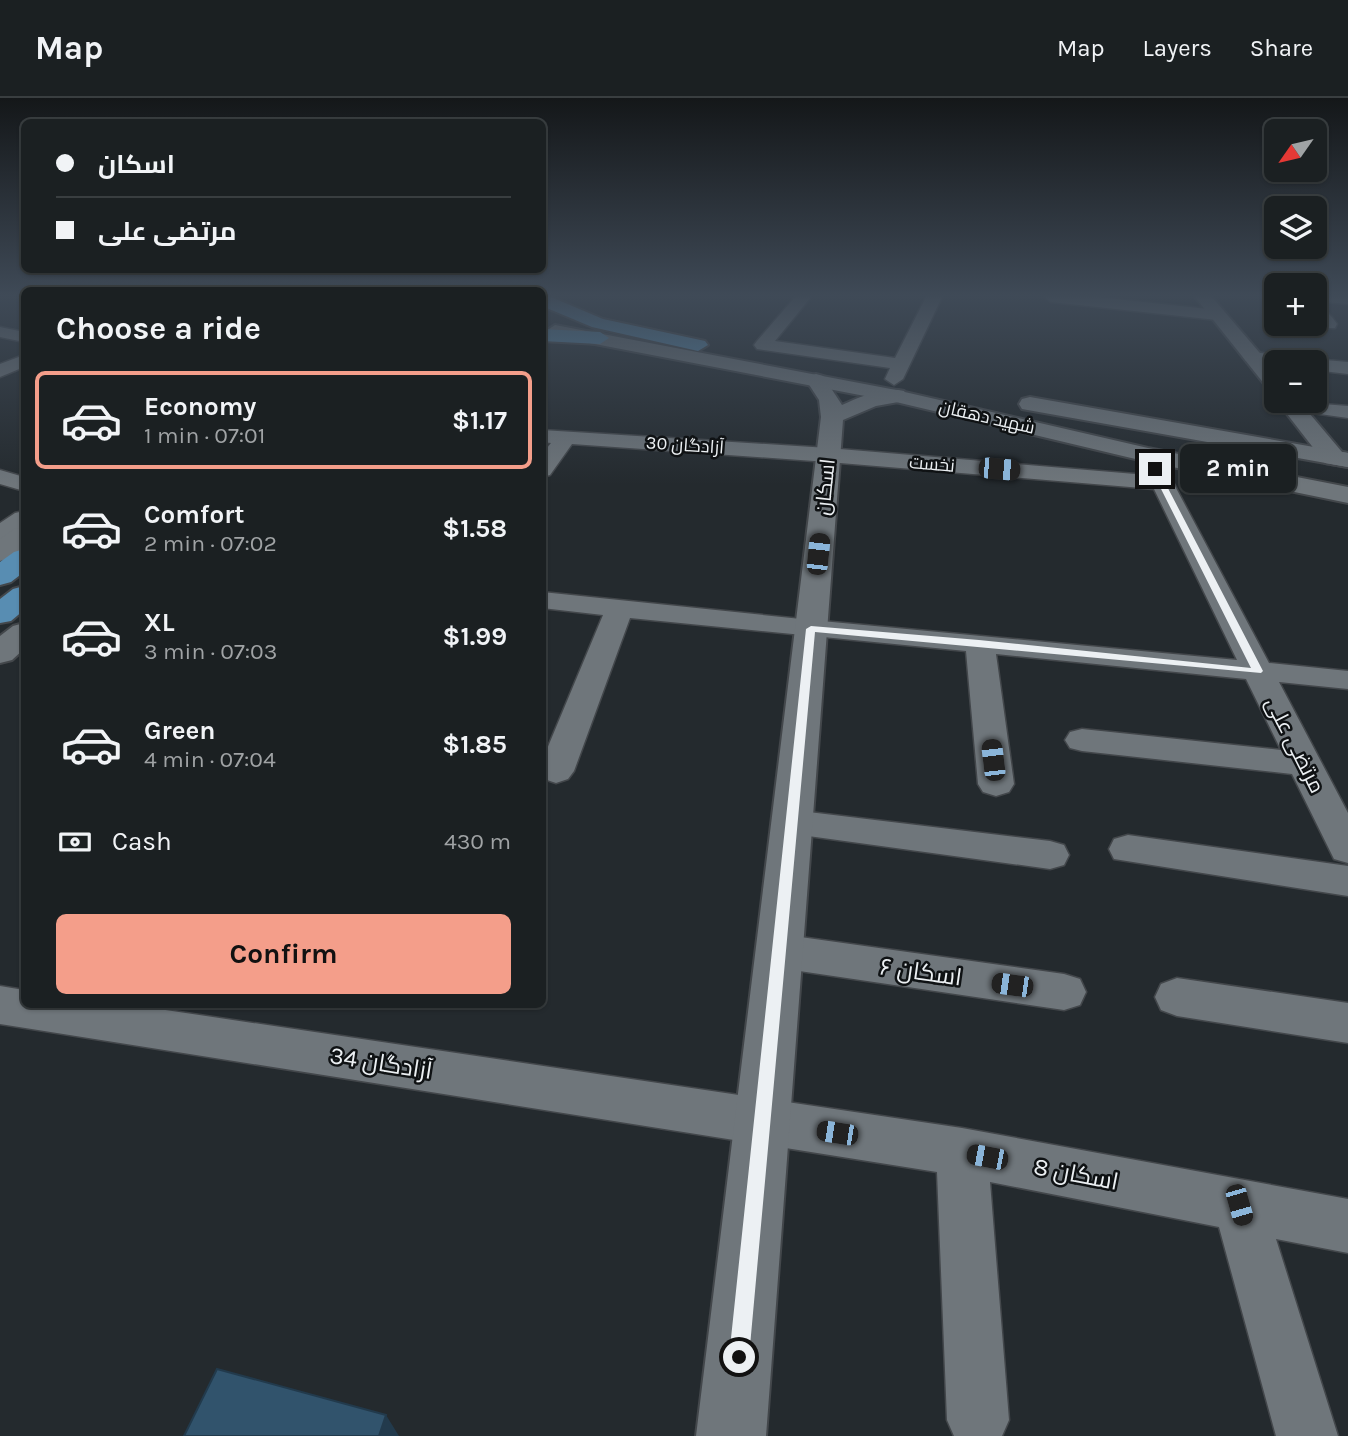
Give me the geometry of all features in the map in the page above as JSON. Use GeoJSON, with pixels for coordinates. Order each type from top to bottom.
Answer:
{"type":"FeatureCollection","features":[{"type":"Feature","properties":{"kind":"main road","name":"شهید دهقان"},"geometry":{"type":"LineString","coordinates":[[661,359],[825,417],[897,380],[1148,455],[1348,495]]}},
{"type":"Feature","properties":{"kind":"main road","name":"شهید دهقان"},"geometry":{"type":"LineString","coordinates":[[780,359],[1343,459]]}},
{"type":"Feature","properties":{"kind":"main road"},"geometry":{"type":"LineString","coordinates":[[825,417],[871,400],[897,380]]}},
{"type":"Feature","properties":{"kind":"main road"},"geometry":{"type":"LineString","coordinates":[[1299,413],[1343,459]]}},
{"type":"Feature","properties":{"kind":"main road","name":"اسکان"},"geometry":{"type":"LineString","coordinates":[[731,1436],[811,629],[825,417]]}},
{"type":"Feature","properties":{"kind":"main road"},"geometry":{"type":"LineString","coordinates":[[0,552],[21,537]]}},
{"type":"Feature","properties":{"kind":"main road"},"geometry":{"type":"LineString","coordinates":[[0,576],[21,560]]}},
{"type":"Feature","properties":{"kind":"main road"},"geometry":{"type":"LineString","coordinates":[[0,614],[21,597]]}},
{"type":"Feature","properties":{"kind":"main road"},"geometry":{"type":"LineString","coordinates":[[0,653],[21,636]]}},
{"type":"Feature","properties":{"kind":"street"},"geometry":{"type":"LineString","coordinates":[[818,359],[897,380],[906,359]]}},
{"type":"Feature","properties":{"kind":"street"},"geometry":{"type":"LineString","coordinates":[[0,371],[21,361]]}},
{"type":"Feature","properties":{"kind":"street"},"geometry":{"type":"LineString","coordinates":[[1327,366],[1348,368]]}},
{"type":"Feature","properties":{"kind":"street"},"geometry":{"type":"LineString","coordinates":[[1327,409],[1348,412]]}},
{"type":"Feature","properties":{"kind":"street","name":"آزادگان 30"},"geometry":{"type":"LineString","coordinates":[[546,436],[566,438],[825,417]]}},
{"type":"Feature","properties":{"kind":"street","name":"نخست"},"geometry":{"type":"LineString","coordinates":[[825,417],[1162,483]]}},
{"type":"Feature","properties":{"kind":"street"},"geometry":{"type":"LineString","coordinates":[[546,465],[566,438]]}},
{"type":"Feature","properties":{"kind":"street","name":"مرتضی علی"},"geometry":{"type":"LineString","coordinates":[[1148,455],[1305,764],[1338,812],[1348,849]]}},
{"type":"Feature","properties":{"kind":"street"},"geometry":{"type":"LineString","coordinates":[[0,477],[21,483]]}},
{"type":"Feature","properties":{"kind":"street"},"geometry":{"type":"LineString","coordinates":[[0,535],[21,520]]}},
{"type":"Feature","properties":{"kind":"street"},"geometry":{"type":"LineString","coordinates":[[546,600],[811,629],[1348,680]]}},
{"type":"Feature","properties":{"kind":"street"},"geometry":{"type":"LineString","coordinates":[[556,771],[620,607]]}},
{"type":"Feature","properties":{"kind":"street"},"geometry":{"type":"LineString","coordinates":[[979,643],[996,784]]}},
{"type":"Feature","properties":{"kind":"street"},"geometry":{"type":"LineString","coordinates":[[1082,740],[1305,764]]}},
{"type":"Feature","properties":{"kind":"street"},"geometry":{"type":"LineString","coordinates":[[792,823],[1050,855]]}},
{"type":"Feature","properties":{"kind":"street"},"geometry":{"type":"LineString","coordinates":[[1128,849],[1348,881]]}},
{"type":"Feature","properties":{"kind":"street","name":"اسکان ۶"},"geometry":{"type":"LineString","coordinates":[[779,951],[1064,992]]}},
{"type":"Feature","properties":{"kind":"street"},"geometry":{"type":"LineString","coordinates":[[1177,997],[1348,1023]]}},
{"type":"Feature","properties":{"kind":"street","name":"آزادگان 34"},"geometry":{"type":"LineString","coordinates":[[0,1004],[21,1007]]}},
{"type":"Feature","properties":{"kind":"street","name":"آزادگان 34"},"geometry":{"type":"LineString","coordinates":[[26,1008],[762,1122]]}},
{"type":"Feature","properties":{"kind":"street","name":"اسکان 8"},"geometry":{"type":"LineString","coordinates":[[762,1122],[962,1152],[1348,1226]]}},
{"type":"Feature","properties":{"kind":"street"},"geometry":{"type":"LineString","coordinates":[[962,1152],[978,1420]]}},
{"type":"Feature","properties":{"kind":"street"},"geometry":{"type":"LineString","coordinates":[[1239,1205],[1307,1436]]}},
{"type":"Feature","properties":{"kind":"building"},"geometry":{"type":"Polygon","coordinates":[[[217,1369],[386,1415],[379,1436],[184,1436],[217,1369]]]}},
{"type":"Feature","properties":{"kind":"route"},"geometry":{"type":"LineString","coordinates":[[739,1357],[811,629],[1258,671],[1155,469]]}}]}
